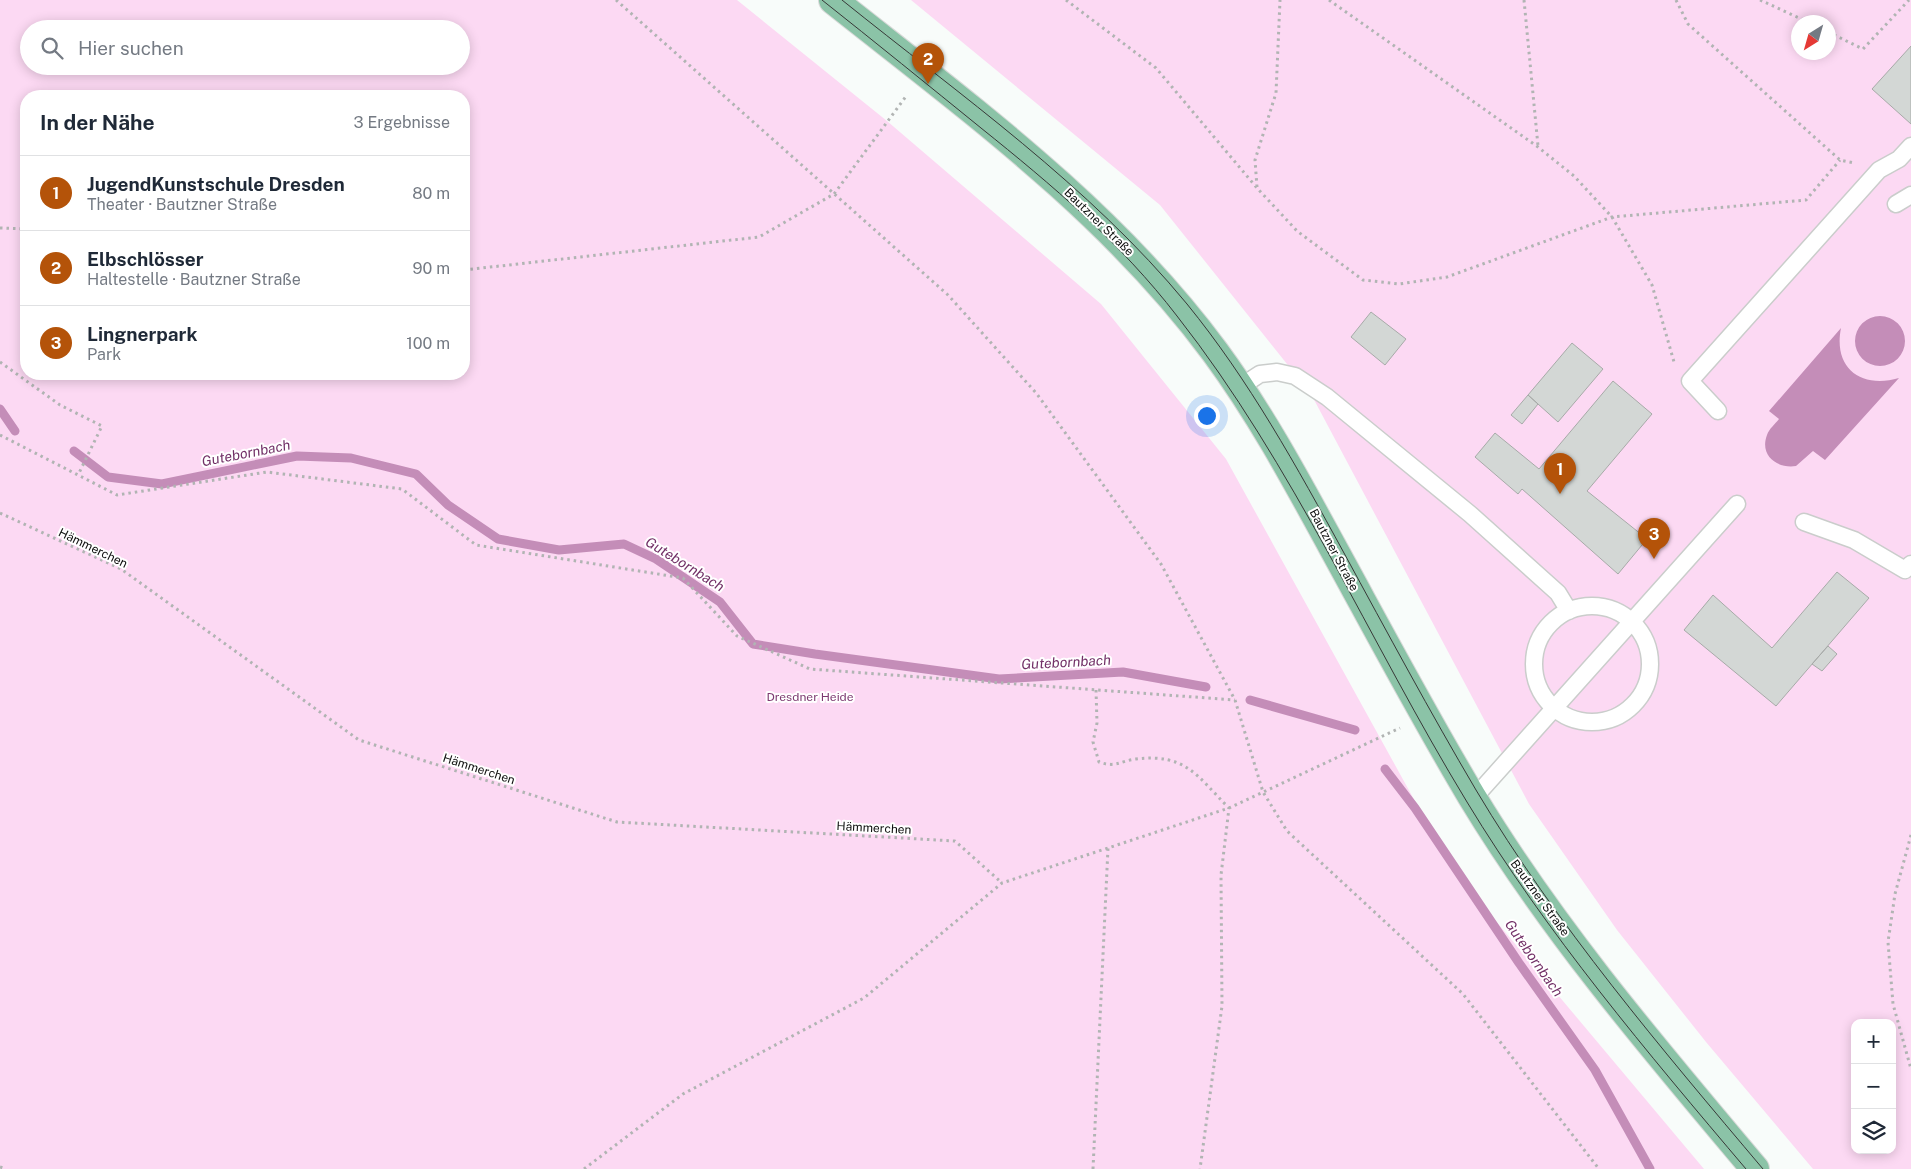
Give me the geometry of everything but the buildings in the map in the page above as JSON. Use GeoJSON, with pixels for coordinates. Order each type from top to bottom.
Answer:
{"type":"FeatureCollection","features":[{"type":"Feature","properties":{"kind":"main road","name":"Bautzner Straße"},"geometry":{"type":"LineString","coordinates":[[833,0],[1053,177],[1112,232],[1158,282],[1214,350],[1240,387],[1294,477],[1424,716],[1506,851],[1614,1000],[1755,1169]]}},
{"type":"Feature","properties":{"kind":"lane"},"geometry":{"type":"LineString","coordinates":[[1718,411],[1690,382],[1878,170],[1899,159],[1911,146]]}},
{"type":"Feature","properties":{"kind":"lane"},"geometry":{"type":"LineString","coordinates":[[1896,204],[1911,195]]}},
{"type":"Feature","properties":{"kind":"lane"},"geometry":{"type":"LineString","coordinates":[[1240,387],[1260,374],[1277,372],[1295,376],[1326,397],[1470,514],[1558,593],[1569,611]]}},
{"type":"Feature","properties":{"kind":"lane"},"geometry":{"type":"LineString","coordinates":[[1474,799],[1737,504]]}},
{"type":"Feature","properties":{"kind":"lane"},"geometry":{"type":"LineString","coordinates":[[1804,522],[1854,540],[1905,570],[1911,564]]}},
{"type":"Feature","properties":{"kind":"lane"},"geometry":{"type":"LineString","coordinates":[[1585,607],[1602,607],[1618,612],[1632,622],[1644,638],[1650,657],[1649,677],[1642,695],[1628,710],[1611,719],[1592,722],[1572,719],[1555,709],[1542,694],[1536,676],[1535,656],[1541,637],[1553,622],[1569,611],[1585,607]]}},
{"type":"Feature","properties":{"kind":"path"},"geometry":{"type":"LineString","coordinates":[[616,0],[948,295],[1038,394],[1161,564],[1235,700],[1263,792],[1287,831],[1463,994],[1599,1169]]}},
{"type":"Feature","properties":{"kind":"path"},"geometry":{"type":"LineString","coordinates":[[1066,0],[1156,68],[1257,188],[1297,232],[1363,280],[1398,284],[1447,277],[1612,217],[1806,200],[1840,160]]}},
{"type":"Feature","properties":{"kind":"path"},"geometry":{"type":"LineString","coordinates":[[1257,188],[1256,160],[1276,92],[1280,0]]}},
{"type":"Feature","properties":{"kind":"path"},"geometry":{"type":"LineString","coordinates":[[1329,0],[1538,147],[1574,176],[1612,217],[1652,285],[1674,363],[1690,382]]}},
{"type":"Feature","properties":{"kind":"path"},"geometry":{"type":"LineString","coordinates":[[1524,0],[1538,147]]}},
{"type":"Feature","properties":{"kind":"path"},"geometry":{"type":"LineString","coordinates":[[1676,0],[1688,24],[1840,160],[1878,170]]}},
{"type":"Feature","properties":{"kind":"path"},"geometry":{"type":"LineString","coordinates":[[1760,0],[1793,15]]}},
{"type":"Feature","properties":{"kind":"path"},"geometry":{"type":"LineString","coordinates":[[1836,36],[1863,49],[1909,0]]}},
{"type":"Feature","properties":{"kind":"path"},"geometry":{"type":"LineString","coordinates":[[470,269],[759,237],[834,194],[925,73]]}},
{"type":"Feature","properties":{"kind":"path"},"geometry":{"type":"LineString","coordinates":[[0,228],[20,229]]}},
{"type":"Feature","properties":{"kind":"path"},"geometry":{"type":"LineString","coordinates":[[0,362],[20,376]]}},
{"type":"Feature","properties":{"kind":"path"},"geometry":{"type":"LineString","coordinates":[[25,380],[60,405],[102,426],[78,475]]}},
{"type":"Feature","properties":{"kind":"path"},"geometry":{"type":"LineString","coordinates":[[0,435],[117,495],[267,472],[402,489],[476,545],[683,578],[737,636],[810,669],[1235,700]]}},
{"type":"Feature","properties":{"kind":"path","name":"Hämmerchen"},"geometry":{"type":"LineString","coordinates":[[0,513],[121,569],[359,740],[618,822],[955,841],[1002,883]]}},
{"type":"Feature","properties":{"kind":"path"},"geometry":{"type":"LineString","coordinates":[[1096,690],[1096,723],[1093,742],[1099,762],[1111,766],[1134,759],[1163,757],[1185,764],[1229,808]]}},
{"type":"Feature","properties":{"kind":"path"},"geometry":{"type":"LineString","coordinates":[[584,1169],[684,1094],[864,998],[1002,883],[1229,808],[1424,716]]}},
{"type":"Feature","properties":{"kind":"path"},"geometry":{"type":"LineString","coordinates":[[1200,1169],[1222,1006],[1221,875],[1229,808]]}},
{"type":"Feature","properties":{"kind":"path"},"geometry":{"type":"LineString","coordinates":[[1911,835],[1895,894],[1888,942],[1893,1004],[1911,1069]]}},
{"type":"Feature","properties":{"kind":"path"},"geometry":{"type":"LineString","coordinates":[[1093,1169],[1108,848]]}},
{"type":"Feature","properties":{"kind":"path"},"geometry":{"type":"LineString","coordinates":[[0,1166],[6,1169]]}},
{"type":"Feature","properties":{"kind":"green space","name":"Dresdner Heide"},"geometry":{"type":"Polygon","coordinates":[[[0,0],[737,0],[887,121],[1101,304],[1226,459],[1453,870],[1704,1169],[0,1169],[0,0]]]}},
{"type":"Feature","properties":{"kind":"green space"},"geometry":{"type":"Polygon","coordinates":[[[911,0],[1911,0],[1911,1169],[1813,1169],[1706,1042],[1617,930],[1529,804],[1311,394],[1160,205],[911,0]]]}},
{"type":"Feature","properties":{"kind":"shaded area"},"geometry":{"type":"Polygon","coordinates":[[[1875,316],[1885,316],[1898,323],[1905,336],[1905,346],[1898,359],[1885,366],[1875,366],[1866,362],[1859,355],[1855,346],[1855,336],[1859,327],[1866,320],[1875,316]]]}},
{"type":"Feature","properties":{"kind":"shaded area"},"geometry":{"type":"Polygon","coordinates":[[[1841,328],[1841,354],[1853,372],[1862,378],[1873,380],[1885,381],[1899,378],[1825,460],[1813,451],[1796,466],[1777,463],[1768,455],[1766,449],[1765,442],[1768,433],[1779,419],[1769,411],[1841,328]]]}},
{"type":"Feature","properties":{"kind":"waterway","name":"Gutebornbach"},"geometry":{"type":"LineString","coordinates":[[0,409],[15,431]]}},
{"type":"Feature","properties":{"kind":"waterway","name":"Gutebornbach"},"geometry":{"type":"LineString","coordinates":[[74,451],[108,477],[162,484],[297,456],[351,458],[416,474],[448,505],[498,539],[559,550],[624,544],[656,559],[720,602],[753,644],[999,679],[1123,672],[1206,687]]}},
{"type":"Feature","properties":{"kind":"waterway","name":"Gutebornbach"},"geometry":{"type":"LineString","coordinates":[[1250,700],[1355,730]]}},
{"type":"Feature","properties":{"kind":"waterway","name":"Gutebornbach"},"geometry":{"type":"LineString","coordinates":[[1385,769],[1415,808],[1519,963],[1595,1070],[1650,1169]]}},
{"type":"Feature","properties":{"kind":"tram line"},"geometry":{"type":"LineString","coordinates":[[822,0],[1008,149],[1085,216],[1133,264],[1177,316],[1219,373],[1258,432],[1329,554],[1431,741],[1467,802],[1530,899],[1599,991],[1746,1169]]}},
{"type":"Feature","properties":{"kind":"tram line"},"geometry":{"type":"LineString","coordinates":[[842,0],[978,107],[1066,181],[1149,261],[1210,333],[1252,394],[1308,488],[1442,731],[1507,840],[1541,890],[1612,985],[1763,1169]]}},
{"type":"Feature","properties":{"kind":"place","name":"Elbschlösser"},"geometry":{"type":"Point","coordinates":[928,84]}},
{"type":"Feature","properties":{"kind":"place","name":"JugendKunstschule Dresden"},"geometry":{"type":"Point","coordinates":[1560,494]}},
{"type":"Feature","properties":{"kind":"place","name":"Lingnerpark"},"geometry":{"type":"Point","coordinates":[1654,559]}}]}
